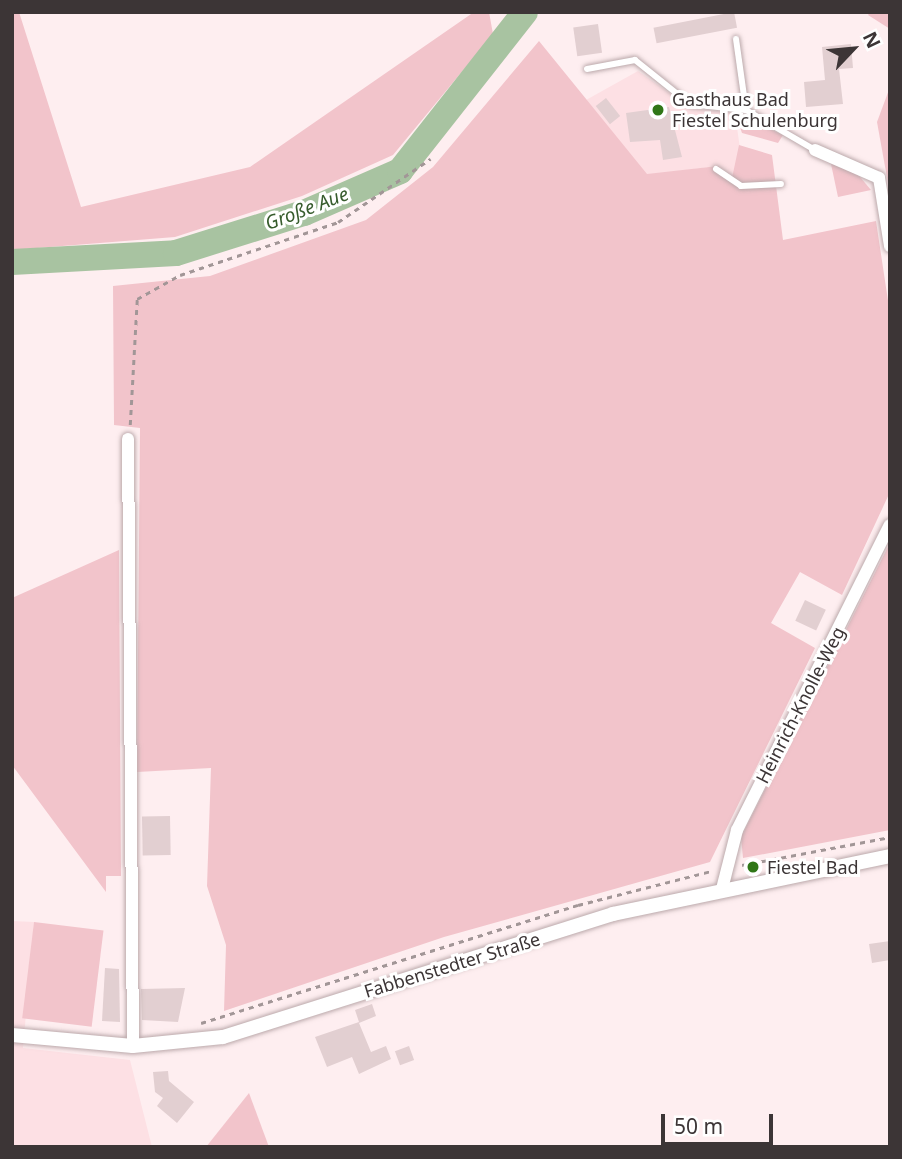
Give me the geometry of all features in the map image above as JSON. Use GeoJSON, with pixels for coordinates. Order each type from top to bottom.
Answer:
{"type":"FeatureCollection","features":[{"type":"Feature","properties":{"kind":"street"},"geometry":{"type":"LineString","coordinates":[[816,150],[879,178],[890,246]]}},
{"type":"Feature","properties":{"kind":"street"},"geometry":{"type":"LineString","coordinates":[[128,439],[133,1046]]}},
{"type":"Feature","properties":{"kind":"street","name":"Heinrich-Knolle-Weg"},"geometry":{"type":"LineString","coordinates":[[722,889],[737,830],[890,525]]}},
{"type":"Feature","properties":{"kind":"street","name":"Fabbenstedter Straße"},"geometry":{"type":"LineString","coordinates":[[12,1035],[133,1046],[223,1037],[613,914],[722,889],[890,856]]}},
{"type":"Feature","properties":{"kind":"lane"},"geometry":{"type":"LineString","coordinates":[[736,39],[746,110]]}},
{"type":"Feature","properties":{"kind":"lane"},"geometry":{"type":"LineString","coordinates":[[587,69],[635,60],[690,104],[746,110],[816,150]]}},
{"type":"Feature","properties":{"kind":"lane"},"geometry":{"type":"LineString","coordinates":[[716,169],[741,186],[781,184]]}},
{"type":"Feature","properties":{"kind":"path"},"geometry":{"type":"LineString","coordinates":[[128,439],[137,299],[180,275],[338,222],[430,159]]}},
{"type":"Feature","properties":{"kind":"shaded area"},"geometry":{"type":"Polygon","coordinates":[[[12,12],[19,12],[81,207],[250,167],[474,12],[489,12],[493,34],[393,155],[302,196],[175,237],[12,250],[12,12]]]}},
{"type":"Feature","properties":{"kind":"shaded area"},"geometry":{"type":"Polygon","coordinates":[[[870,12],[890,12],[890,29],[868,15],[870,12]]]}},
{"type":"Feature","properties":{"kind":"shaded area"},"geometry":{"type":"Polygon","coordinates":[[[539,41],[647,174],[718,166],[732,178],[739,145],[772,155],[783,240],[876,221],[890,314],[890,492],[842,595],[800,572],[771,623],[815,648],[710,862],[444,937],[224,1011],[226,945],[207,886],[211,768],[137,772],[140,428],[114,425],[113,286],[210,276],[366,220],[433,167],[539,41]]]}},
{"type":"Feature","properties":{"kind":"shaded area"},"geometry":{"type":"Polygon","coordinates":[[[638,71],[692,109],[735,113],[741,156],[732,178],[717,166],[647,175],[586,100],[638,71]]]}},
{"type":"Feature","properties":{"kind":"shaded area"},"geometry":{"type":"Polygon","coordinates":[[[890,87],[890,194],[877,122],[890,87]]]}},
{"type":"Feature","properties":{"kind":"shaded area"},"geometry":{"type":"Polygon","coordinates":[[[735,113],[783,135],[778,143],[742,133],[735,113]]]}},
{"type":"Feature","properties":{"kind":"shaded area"},"geometry":{"type":"Polygon","coordinates":[[[831,164],[855,171],[871,190],[838,197],[831,164]]]}},
{"type":"Feature","properties":{"kind":"shaded area"},"geometry":{"type":"Polygon","coordinates":[[[890,543],[890,830],[743,858],[741,837],[890,543]]]}},
{"type":"Feature","properties":{"kind":"shaded area"},"geometry":{"type":"Polygon","coordinates":[[[119,550],[121,876],[106,876],[106,892],[12,765],[12,598],[119,550]]]}},
{"type":"Feature","properties":{"kind":"shaded area"},"geometry":{"type":"Polygon","coordinates":[[[12,921],[34,922],[23,1048],[130,1060],[152,1147],[12,1147],[12,921]]]}},
{"type":"Feature","properties":{"kind":"shaded area"},"geometry":{"type":"Polygon","coordinates":[[[34,922],[103,931],[92,1027],[22,1018],[34,922]]]}},
{"type":"Feature","properties":{"kind":"shaded area"},"geometry":{"type":"Polygon","coordinates":[[[249,1093],[269,1147],[206,1147],[249,1093]]]}},
{"type":"Feature","properties":{"kind":"building"},"geometry":{"type":"Polygon","coordinates":[[[734,12],[737,28],[657,43],[654,28],[734,12]]]}},
{"type":"Feature","properties":{"kind":"building"},"geometry":{"type":"Polygon","coordinates":[[[598,24],[602,53],[577,56],[573,27],[598,24]]]}},
{"type":"Feature","properties":{"kind":"building"},"geometry":{"type":"Polygon","coordinates":[[[851,44],[853,68],[839,69],[843,104],[806,107],[804,82],[825,80],[822,47],[851,44]]]}},
{"type":"Feature","properties":{"kind":"building"},"geometry":{"type":"Polygon","coordinates":[[[606,98],[620,116],[610,124],[596,106],[606,98]]]}},
{"type":"Feature","properties":{"kind":"building"},"geometry":{"type":"Polygon","coordinates":[[[669,107],[682,157],[663,160],[660,140],[630,142],[626,113],[669,107]]]}},
{"type":"Feature","properties":{"kind":"building"},"geometry":{"type":"Polygon","coordinates":[[[805,600],[826,610],[816,631],[795,621],[805,600]]]}},
{"type":"Feature","properties":{"kind":"building"},"geometry":{"type":"Polygon","coordinates":[[[142,816],[170,816],[171,855],[143,855],[142,816]]]}},
{"type":"Feature","properties":{"kind":"building"},"geometry":{"type":"Polygon","coordinates":[[[890,941],[890,960],[872,963],[869,944],[890,941]]]}},
{"type":"Feature","properties":{"kind":"building"},"geometry":{"type":"Polygon","coordinates":[[[105,968],[119,969],[120,1022],[102,1021],[105,968]]]}},
{"type":"Feature","properties":{"kind":"building"},"geometry":{"type":"Polygon","coordinates":[[[185,988],[178,1022],[142,1020],[141,989],[185,988]]]}},
{"type":"Feature","properties":{"kind":"building"},"geometry":{"type":"Polygon","coordinates":[[[372,1004],[376,1016],[359,1023],[371,1052],[386,1046],[391,1059],[359,1074],[352,1057],[327,1067],[315,1037],[359,1022],[355,1010],[372,1004]]]}},
{"type":"Feature","properties":{"kind":"building"},"geometry":{"type":"Polygon","coordinates":[[[409,1046],[414,1060],[400,1065],[395,1051],[409,1046]]]}},
{"type":"Feature","properties":{"kind":"building"},"geometry":{"type":"Polygon","coordinates":[[[168,1071],[169,1081],[194,1102],[177,1123],[157,1106],[163,1098],[155,1092],[153,1072],[168,1071]]]}},
{"type":"Feature","properties":{"kind":"waterway","name":"Große Aue"},"geometry":{"type":"LineString","coordinates":[[12,262],[176,253],[304,213],[400,171],[525,12]]}},
{"type":"Feature","properties":{"kind":"place","name":"Gasthaus Bad Fiestel Schulenburg"},"geometry":{"type":"Point","coordinates":[658,110]}},
{"type":"Feature","properties":{"kind":"place","name":"Fiestel Bad"},"geometry":{"type":"Point","coordinates":[753,867]}}]}
